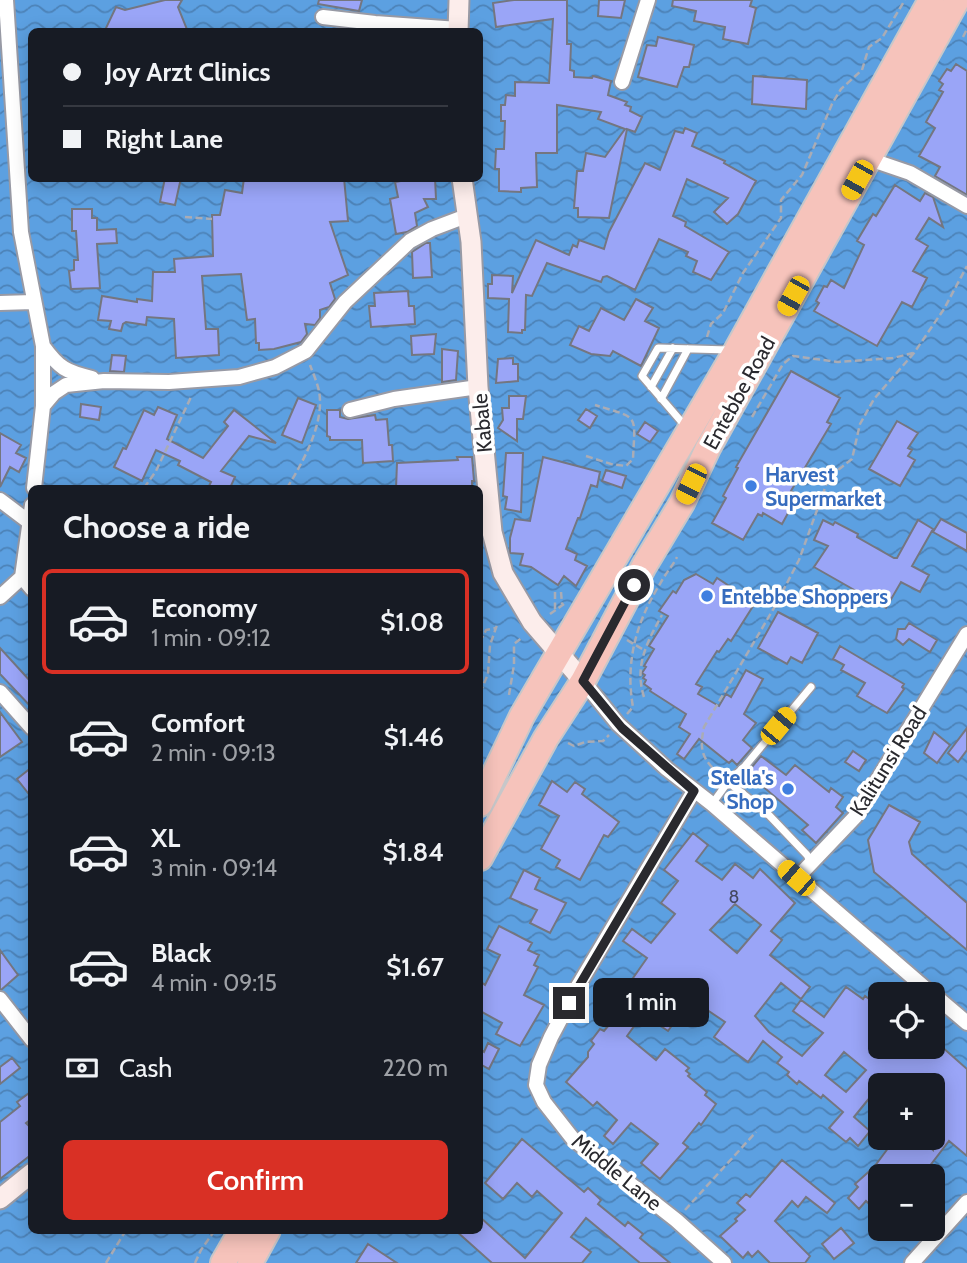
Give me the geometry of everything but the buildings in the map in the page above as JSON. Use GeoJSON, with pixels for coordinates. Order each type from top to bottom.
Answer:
{"type":"FeatureCollection","features":[{"type":"Feature","properties":{"kind":"highway","name":"Entebbe Road"},"geometry":{"type":"LineString","coordinates":[[483,798],[522,716],[736,351],[931,0]]}},
{"type":"Feature","properties":{"kind":"highway","name":"Entebbe Road"},"geometry":{"type":"LineString","coordinates":[[483,853],[546,738],[583,681],[681,503],[713,438],[957,0]]}},
{"type":"Feature","properties":{"kind":"highway"},"geometry":{"type":"LineString","coordinates":[[223,1263],[240,1234]]}},
{"type":"Feature","properties":{"kind":"highway"},"geometry":{"type":"LineString","coordinates":[[250,1263],[266,1234]]}},
{"type":"Feature","properties":{"kind":"street"},"geometry":{"type":"LineString","coordinates":[[6,0],[4,49],[21,232],[43,346],[43,406],[34,485]]}},
{"type":"Feature","properties":{"kind":"street"},"geometry":{"type":"LineString","coordinates":[[458,0],[458,28]]}},
{"type":"Feature","properties":{"kind":"street"},"geometry":{"type":"LineString","coordinates":[[622,82],[648,0]]}},
{"type":"Feature","properties":{"kind":"street"},"geometry":{"type":"LineString","coordinates":[[323,17],[434,28]]}},
{"type":"Feature","properties":{"kind":"street"},"geometry":{"type":"LineString","coordinates":[[869,159],[910,173],[967,206]]}},
{"type":"Feature","properties":{"kind":"street","name":"Kabale"},"geometry":{"type":"LineString","coordinates":[[464,182],[468,215],[478,387],[492,532],[502,573],[531,622],[583,681]]}},
{"type":"Feature","properties":{"kind":"street"},"geometry":{"type":"LineString","coordinates":[[43,406],[66,384],[104,381],[169,382],[239,377],[275,367],[306,351],[345,302],[410,241],[468,215]]}},
{"type":"Feature","properties":{"kind":"street"},"geometry":{"type":"LineString","coordinates":[[0,303],[33,302]]}},
{"type":"Feature","properties":{"kind":"street"},"geometry":{"type":"LineString","coordinates":[[43,346],[67,372],[104,381]]}},
{"type":"Feature","properties":{"kind":"street"},"geometry":{"type":"LineString","coordinates":[[350,411],[394,399],[478,387]]}},
{"type":"Feature","properties":{"kind":"street"},"geometry":{"type":"LineString","coordinates":[[0,500],[28,521]]}},
{"type":"Feature","properties":{"kind":"street"},"geometry":{"type":"LineString","coordinates":[[0,597],[27,583],[28,552]]}},
{"type":"Feature","properties":{"kind":"street","name":"Kalitunsi Road"},"geometry":{"type":"LineString","coordinates":[[796,878],[855,817],[967,634]]}},
{"type":"Feature","properties":{"kind":"street"},"geometry":{"type":"LineString","coordinates":[[583,681],[622,728],[919,982]]}},
{"type":"Feature","properties":{"kind":"street"},"geometry":{"type":"LineString","coordinates":[[0,692],[28,724]]}},
{"type":"Feature","properties":{"kind":"street","name":"Middle Lane"},"geometry":{"type":"LineString","coordinates":[[694,791],[578,986],[539,1065],[537,1085],[544,1102],[573,1139],[676,1220],[723,1263]]}},
{"type":"Feature","properties":{"kind":"street"},"geometry":{"type":"LineString","coordinates":[[0,999],[28,1035]]}},
{"type":"Feature","properties":{"kind":"street"},"geometry":{"type":"LineString","coordinates":[[945,1004],[967,1023]]}},
{"type":"Feature","properties":{"kind":"street"},"geometry":{"type":"LineString","coordinates":[[0,1199],[28,1176]]}},
{"type":"Feature","properties":{"kind":"street"},"geometry":{"type":"LineString","coordinates":[[912,1263],[967,1202]]}},
{"type":"Feature","properties":{"kind":"lane"},"geometry":{"type":"LineString","coordinates":[[689,430],[642,376],[658,348],[736,351]]}},
{"type":"Feature","properties":{"kind":"lane"},"geometry":{"type":"LineString","coordinates":[[652,387],[673,348]]}},
{"type":"Feature","properties":{"kind":"lane"},"geometry":{"type":"LineString","coordinates":[[661,399],[688,349]]}},
{"type":"Feature","properties":{"kind":"lane"},"geometry":{"type":"LineString","coordinates":[[712,804],[727,782],[744,766],[811,687]]}},
{"type":"Feature","properties":{"kind":"lane"},"geometry":{"type":"LineString","coordinates":[[727,782],[766,812],[807,855],[811,864]]}},
{"type":"Feature","properties":{"kind":"path"},"geometry":{"type":"LineString","coordinates":[[706,342],[711,324],[723,313],[743,273],[781,218],[781,200],[802,175],[832,104],[841,89],[862,70],[869,47],[882,38],[905,0]]}},
{"type":"Feature","properties":{"kind":"path"},"geometry":{"type":"LineString","coordinates":[[963,37],[967,29]]}},
{"type":"Feature","properties":{"kind":"path"},"geometry":{"type":"LineString","coordinates":[[185,217],[212,219]]}},
{"type":"Feature","properties":{"kind":"path"},"geometry":{"type":"LineString","coordinates":[[727,782],[701,752],[704,727],[799,560],[829,477],[852,458],[860,424],[874,399],[914,353],[944,309],[967,266]]}},
{"type":"Feature","properties":{"kind":"path"},"geometry":{"type":"LineString","coordinates":[[289,485],[298,470],[318,421],[319,392],[306,351]]}},
{"type":"Feature","properties":{"kind":"path"},"geometry":{"type":"LineString","coordinates":[[752,417],[783,363],[793,356],[838,362],[893,358],[914,353]]}},
{"type":"Feature","properties":{"kind":"path"},"geometry":{"type":"LineString","coordinates":[[146,485],[156,471],[200,380]]}},
{"type":"Feature","properties":{"kind":"path"},"geometry":{"type":"LineString","coordinates":[[586,456],[626,466],[633,459],[633,420],[595,405]]}},
{"type":"Feature","properties":{"kind":"path"},"geometry":{"type":"LineString","coordinates":[[644,650],[634,645],[635,633],[677,557]]}},
{"type":"Feature","properties":{"kind":"path"},"geometry":{"type":"LineString","coordinates":[[554,605],[555,592]]}},
{"type":"Feature","properties":{"kind":"path"},"geometry":{"type":"LineString","coordinates":[[561,592],[561,603]]}},
{"type":"Feature","properties":{"kind":"path"},"geometry":{"type":"LineString","coordinates":[[644,697],[640,686],[644,650],[662,615]]}},
{"type":"Feature","properties":{"kind":"path"},"geometry":{"type":"LineString","coordinates":[[483,636],[486,630],[497,626],[490,645],[488,674],[483,686]]}},
{"type":"Feature","properties":{"kind":"path"},"geometry":{"type":"LineString","coordinates":[[676,1220],[756,1132]]}},
{"type":"Feature","properties":{"kind":"path"},"geometry":{"type":"LineString","coordinates":[[106,1263],[124,1234]]}},
{"type":"Feature","properties":{"kind":"path"},"geometry":{"type":"LineString","coordinates":[[195,1263],[213,1234]]}},
{"type":"Feature","properties":{"kind":"water"},"geometry":{"type":"Polygon","coordinates":[[[0,0],[967,0],[967,1263],[0,1263],[0,0]]]}},
{"type":"Feature","properties":{"kind":"place","name":"Harvest Supermarket"},"geometry":{"type":"Point","coordinates":[751,486]}},
{"type":"Feature","properties":{"kind":"place","name":"Entebbe Shoppers"},"geometry":{"type":"Point","coordinates":[707,596]}},
{"type":"Feature","properties":{"kind":"place","name":"Stella's Shop"},"geometry":{"type":"Point","coordinates":[788,789]}},
{"type":"Feature","properties":{"kind":"route"},"geometry":{"type":"LineString","coordinates":[[569,1003],[694,791],[622,728],[583,681],[634,585]]}}]}
